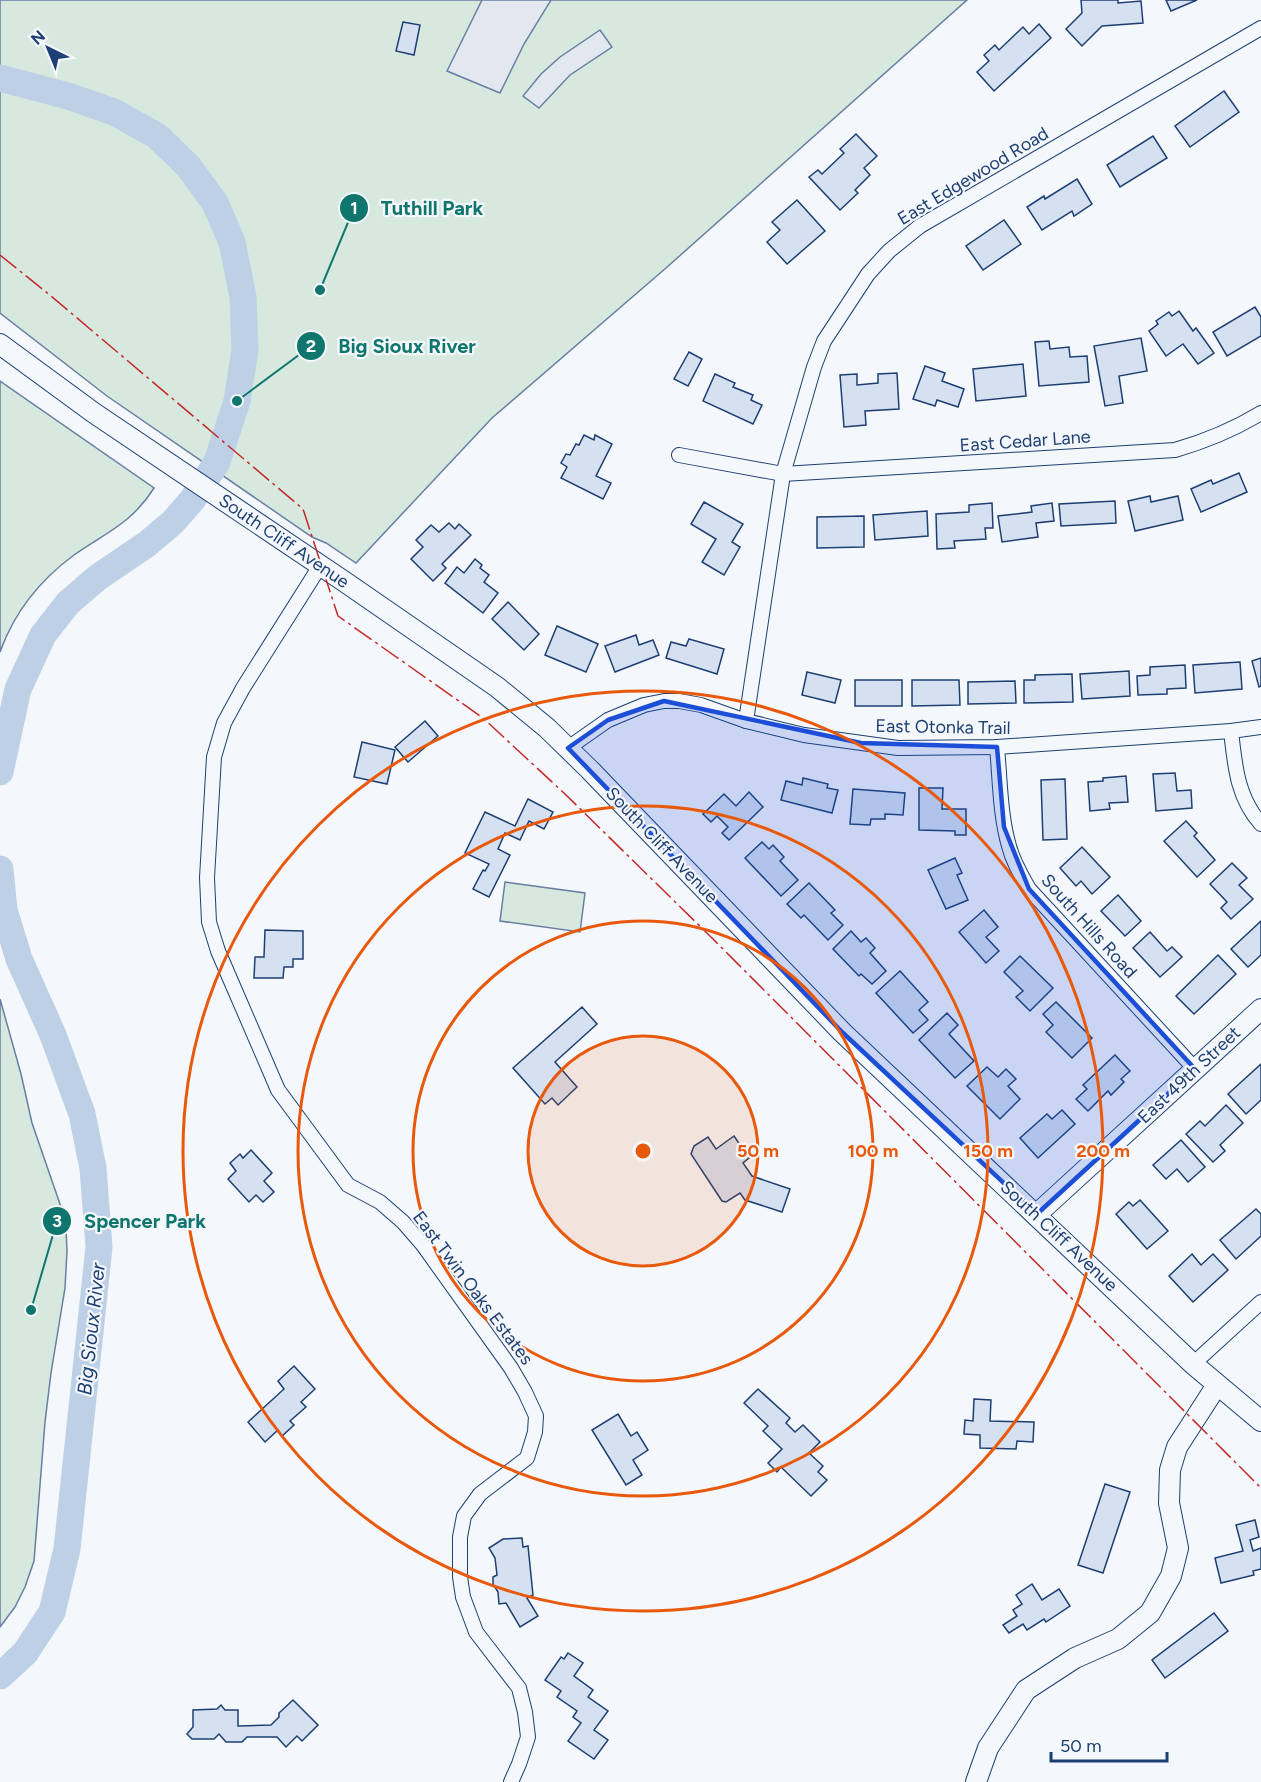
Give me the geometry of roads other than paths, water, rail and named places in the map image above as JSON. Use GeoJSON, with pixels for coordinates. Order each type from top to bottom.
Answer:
{"type":"FeatureCollection","features":[{"type":"Feature","properties":{"kind":"main road","name":"South Cliff Avenue"},"geometry":{"type":"LineString","coordinates":[[0,344],[94,413],[496,687],[568,748],[842,1032],[1193,1364],[1261,1421]]}},
{"type":"Feature","properties":{"kind":"main road","name":"East 49th Street"},"geometry":{"type":"LineString","coordinates":[[1037,1214],[1261,1010]]}},
{"type":"Feature","properties":{"kind":"main road"},"geometry":{"type":"LineString","coordinates":[[976,1782],[988,1748],[1026,1690],[1075,1658],[1118,1639],[1150,1613],[1171,1576],[1178,1548],[1169,1503],[1170,1470],[1177,1447],[1217,1385]]}},
{"type":"Feature","properties":{"kind":"street","name":"East Edgewood Road"},"geometry":{"type":"LineString","coordinates":[[746,720],[783,474],[814,367],[824,341],[868,274],[889,251],[920,226],[1235,41],[1261,28]]}},
{"type":"Feature","properties":{"kind":"street","name":"East Cedar Lane"},"geometry":{"type":"LineString","coordinates":[[679,455],[783,474],[1175,450],[1213,438],[1261,413]]}},
{"type":"Feature","properties":{"kind":"street","name":"East Twin Oaks Estates"},"geometry":{"type":"LineString","coordinates":[[320,566],[243,688],[224,723],[214,757],[207,878],[209,922],[218,951],[278,1090],[348,1185],[381,1202],[423,1245],[511,1368],[536,1416],[535,1432],[527,1458],[480,1494],[464,1516],[460,1537],[460,1577],[463,1597],[476,1632],[519,1688],[525,1712],[528,1737],[511,1782]]}},
{"type":"Feature","properties":{"kind":"street","name":"East Otonka Trail"},"geometry":{"type":"LineString","coordinates":[[568,748],[608,720],[644,705],[664,701],[700,705],[804,735],[898,748],[998,747],[1261,727]]}},
{"type":"Feature","properties":{"kind":"street"},"geometry":{"type":"LineString","coordinates":[[1231,731],[1238,783],[1244,800],[1261,824]]}},
{"type":"Feature","properties":{"kind":"street","name":"South Hills Road"},"geometry":{"type":"LineString","coordinates":[[998,747],[1004,827],[1016,867],[1029,889],[1195,1070]]}},
{"type":"Feature","properties":{"kind":"street"},"geometry":{"type":"LineString","coordinates":[[1193,1364],[1261,1302]]}},
{"type":"Feature","properties":{"kind":"waterway","name":"Big Sioux River"},"geometry":{"type":"LineString","coordinates":[[0,78],[68,96],[114,112],[157,136],[189,167],[215,203],[232,242],[243,297],[245,350],[237,401],[217,462],[193,499],[173,522],[147,544],[97,578],[68,603],[43,635],[18,689],[0,772]]}},
{"type":"Feature","properties":{"kind":"waterway","name":"Big Sioux River"},"geometry":{"type":"LineString","coordinates":[[0,869],[4,910],[19,959],[53,1035],[82,1114],[93,1168],[99,1247],[67,1549],[52,1612],[25,1653],[0,1676]]}},
{"type":"Feature","properties":{"kind":"place","name":"Tuthill Park"},"geometry":{"type":"Point","coordinates":[320,290]}},
{"type":"Feature","properties":{"kind":"place","name":"Big Sioux River"},"geometry":{"type":"Point","coordinates":[237,401]}},
{"type":"Feature","properties":{"kind":"place","name":"Spencer Park"},"geometry":{"type":"Point","coordinates":[31,1310]}}]}
